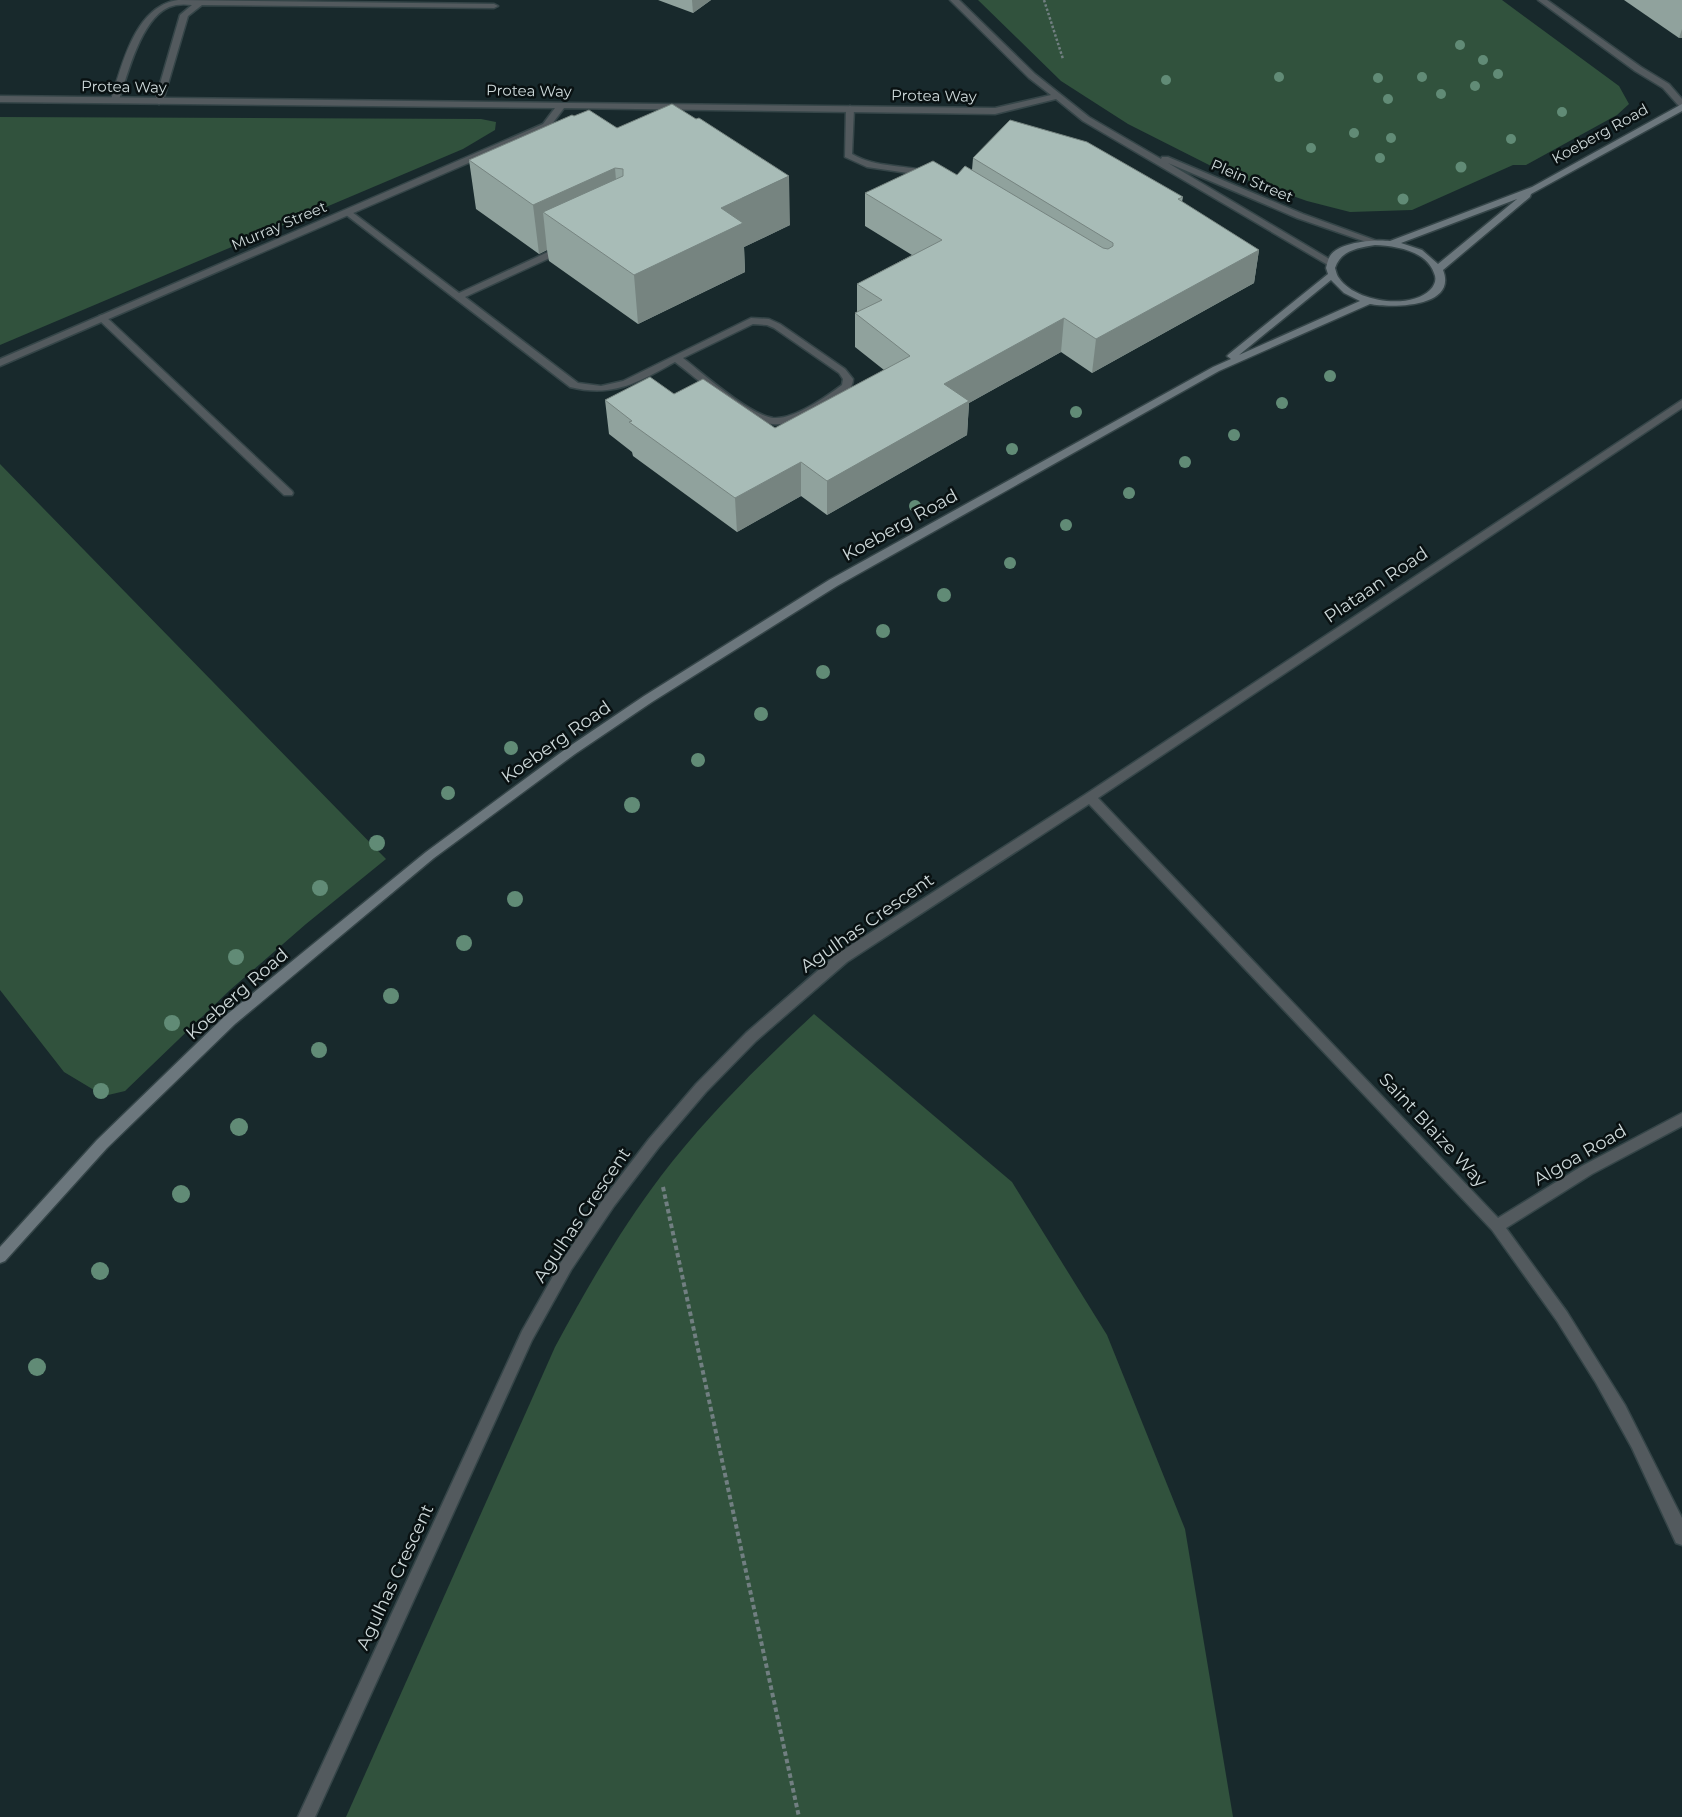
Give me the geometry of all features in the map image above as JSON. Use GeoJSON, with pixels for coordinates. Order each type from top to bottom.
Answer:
{"type":"FeatureCollection","features":[{"type":"Feature","properties":{"kind":"main road","name":"Koeberg Road"},"geometry":{"type":"LineString","coordinates":[[1392,243],[1535,189],[1682,105]]}},
{"type":"Feature","properties":{"kind":"main road","name":"Koeberg Road"},"geometry":{"type":"LineString","coordinates":[[1438,269],[1535,189]]}},
{"type":"Feature","properties":{"kind":"main road"},"geometry":{"type":"LineString","coordinates":[[1375,242],[1392,243],[1424,255],[1438,269],[1440,274],[1440,283],[1434,292],[1424,298],[1402,304],[1368,300],[1344,290],[1332,275],[1331,264],[1336,255],[1345,248],[1375,242]]}},
{"type":"Feature","properties":{"kind":"main road","name":"Koeberg Road"},"geometry":{"type":"LineString","coordinates":[[1216,369],[1332,275]]}},
{"type":"Feature","properties":{"kind":"main road","name":"Koeberg Road"},"geometry":{"type":"LineString","coordinates":[[0,1257],[102,1144],[230,1020],[430,855],[571,750],[656,694],[833,583],[1216,369],[1368,300]]}},
{"type":"Feature","properties":{"kind":"street","name":"Plein Street"},"geometry":{"type":"LineString","coordinates":[[954,0],[1032,76],[1086,119],[1331,264]]}},
{"type":"Feature","properties":{"kind":"street"},"geometry":{"type":"LineString","coordinates":[[1542,0],[1638,69],[1666,86],[1682,105]]}},
{"type":"Feature","properties":{"kind":"street"},"geometry":{"type":"LineString","coordinates":[[114,100],[136,40],[156,11],[165,5],[181,2],[494,6]]}},
{"type":"Feature","properties":{"kind":"street"},"geometry":{"type":"LineString","coordinates":[[159,101],[184,15],[200,3]]}},
{"type":"Feature","properties":{"kind":"street","name":"Protea Way"},"geometry":{"type":"LineString","coordinates":[[0,99],[995,111],[1055,96]]}},
{"type":"Feature","properties":{"kind":"street","name":"Murray Street"},"geometry":{"type":"LineString","coordinates":[[0,363],[546,126],[561,106]]}},
{"type":"Feature","properties":{"kind":"street"},"geometry":{"type":"LineString","coordinates":[[850,109],[848,155],[856,162],[911,168],[938,177]]}},
{"type":"Feature","properties":{"kind":"street","name":"Plein Street"},"geometry":{"type":"LineString","coordinates":[[1121,141],[1300,216],[1375,242]]}},
{"type":"Feature","properties":{"kind":"street"},"geometry":{"type":"LineString","coordinates":[[348,212],[567,380],[583,388],[594,390],[617,387],[743,324],[760,321],[777,326],[834,365],[848,376],[849,382],[840,392],[792,418],[774,422],[757,416],[676,358]]}},
{"type":"Feature","properties":{"kind":"street"},"geometry":{"type":"LineString","coordinates":[[458,297],[571,244]]}},
{"type":"Feature","properties":{"kind":"street"},"geometry":{"type":"LineString","coordinates":[[102,318],[288,493]]}},
{"type":"Feature","properties":{"kind":"street","name":"Plataan Road"},"geometry":{"type":"LineString","coordinates":[[1090,796],[1682,403]]}},
{"type":"Feature","properties":{"kind":"street","name":"Agulhas Crescent"},"geometry":{"type":"LineString","coordinates":[[306,1817],[527,1336],[566,1266],[609,1202],[654,1143],[701,1088],[751,1037],[842,958],[1090,796]]}},
{"type":"Feature","properties":{"kind":"street","name":"Saint Blaize Way"},"geometry":{"type":"LineString","coordinates":[[1090,796],[1497,1226],[1548,1294],[1597,1368],[1640,1448],[1682,1538]]}},
{"type":"Feature","properties":{"kind":"street","name":"Algoa Road"},"geometry":{"type":"LineString","coordinates":[[1497,1226],[1587,1170],[1682,1119]]}},
{"type":"Feature","properties":{"kind":"path"},"geometry":{"type":"LineString","coordinates":[[1044,0],[1064,62]]}},
{"type":"Feature","properties":{"kind":"path"},"geometry":{"type":"LineString","coordinates":[[654,1143],[799,1817]]}},
{"type":"Feature","properties":{"kind":"green space"},"geometry":{"type":"Polygon","coordinates":[[[978,0],[1502,0],[1619,86],[1629,104],[1617,115],[1526,165],[1513,165],[1412,210],[1350,212],[1307,201],[1219,170],[1128,124],[1061,81],[978,0]]]}},
{"type":"Feature","properties":{"kind":"green space"},"geometry":{"type":"Polygon","coordinates":[[[0,117],[481,119],[496,122],[495,130],[463,149],[0,345],[0,117]]]}},
{"type":"Feature","properties":{"kind":"green space"},"geometry":{"type":"Polygon","coordinates":[[[0,464],[386,859],[306,924],[230,990],[125,1091],[104,1096],[64,1072],[0,990],[0,464]]]}},
{"type":"Feature","properties":{"kind":"green space"},"geometry":{"type":"Polygon","coordinates":[[[814,1014],[1012,1182],[1107,1335],[1185,1529],[1233,1817],[346,1817],[555,1347],[592,1281],[632,1217],[678,1154],[734,1092],[814,1014]]]}},
{"type":"Feature","properties":{"kind":"building"},"geometry":{"type":"Polygon","coordinates":[[[672,104],[696,119],[699,118],[789,176],[721,208],[743,223],[634,275],[543,212],[623,176],[623,169],[615,168],[533,205],[469,160],[572,115],[574,116],[589,110],[617,128],[672,104]]]}},
{"type":"Feature","properties":{"kind":"building"},"geometry":{"type":"Polygon","coordinates":[[[1010,120],[1087,142],[1183,197],[1178,199],[1259,250],[1096,339],[1064,318],[944,384],[969,401],[827,481],[801,462],[735,498],[629,422],[632,421],[605,400],[650,377],[674,394],[703,379],[775,428],[910,356],[855,313],[882,300],[857,284],[942,240],[865,193],[933,161],[957,175],[965,166],[1103,248],[1108,249],[1113,246],[1113,243],[973,158],[1010,120]]]}}]}
